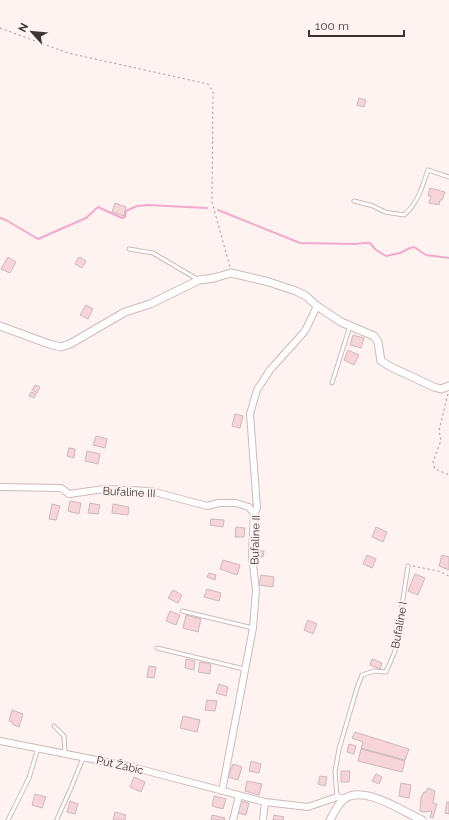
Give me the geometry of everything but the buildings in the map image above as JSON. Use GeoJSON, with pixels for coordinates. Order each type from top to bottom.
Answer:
{"type":"FeatureCollection","features":[{"type":"Feature","properties":{"kind":"street"},"geometry":{"type":"LineString","coordinates":[[0,326],[61,347],[70,344],[125,312],[150,304],[199,280],[214,278],[231,273],[269,282],[306,296],[317,306],[341,322],[374,336],[378,342],[381,360],[391,367],[434,388],[441,389],[449,386]]}},
{"type":"Feature","properties":{"kind":"street","name":"Bufaline II"},"geometry":{"type":"LineString","coordinates":[[222,791],[253,628],[256,590],[252,556],[254,514],[256,508],[250,414],[257,390],[270,370],[304,331],[317,306]]}},
{"type":"Feature","properties":{"kind":"street","name":"Bufaline III"},"geometry":{"type":"LineString","coordinates":[[0,487],[61,488],[69,494],[104,489],[151,491],[207,506],[219,503],[236,503],[249,507],[254,514]]}},
{"type":"Feature","properties":{"kind":"street","name":"Put Žabic"},"geometry":{"type":"LineString","coordinates":[[0,741],[65,754],[84,756],[132,767],[265,802],[308,807],[341,798]]}},
{"type":"Feature","properties":{"kind":"street"},"geometry":{"type":"LineString","coordinates":[[330,820],[341,798],[365,795],[381,800],[409,815],[422,820]]}},
{"type":"Feature","properties":{"kind":"street"},"geometry":{"type":"LineString","coordinates":[[233,820],[239,796]]}},
{"type":"Feature","properties":{"kind":"street"},"geometry":{"type":"LineString","coordinates":[[263,820],[265,802]]}},
{"type":"Feature","properties":{"kind":"lane"},"geometry":{"type":"LineString","coordinates":[[354,201],[373,206],[385,212],[404,215],[412,208],[419,195],[428,170],[449,177]]}},
{"type":"Feature","properties":{"kind":"lane"},"geometry":{"type":"LineString","coordinates":[[129,249],[153,253],[199,280]]}},
{"type":"Feature","properties":{"kind":"lane"},"geometry":{"type":"LineString","coordinates":[[332,383],[350,326]]}},
{"type":"Feature","properties":{"kind":"lane","name":"Bufaline I"},"geometry":{"type":"LineString","coordinates":[[341,798],[335,772],[339,749],[362,675],[374,671],[386,672],[395,652],[408,566]]}},
{"type":"Feature","properties":{"kind":"lane"},"geometry":{"type":"LineString","coordinates":[[182,610],[253,628]]}},
{"type":"Feature","properties":{"kind":"lane"},"geometry":{"type":"LineString","coordinates":[[156,648],[244,670]]}},
{"type":"Feature","properties":{"kind":"lane"},"geometry":{"type":"LineString","coordinates":[[54,726],[64,736],[65,754]]}},
{"type":"Feature","properties":{"kind":"lane"},"geometry":{"type":"LineString","coordinates":[[8,820],[30,778],[38,748]]}},
{"type":"Feature","properties":{"kind":"lane"},"geometry":{"type":"LineString","coordinates":[[57,818],[84,756]]}},
{"type":"Feature","properties":{"kind":"path"},"geometry":{"type":"LineString","coordinates":[[0,28],[68,53],[208,84],[213,92],[212,202],[231,273]]}},
{"type":"Feature","properties":{"kind":"path"},"geometry":{"type":"LineString","coordinates":[[449,389],[439,430],[441,440],[433,462],[435,469],[449,475]]}},
{"type":"Feature","properties":{"kind":"path"},"geometry":{"type":"LineString","coordinates":[[408,566],[438,571],[449,576]]}},
{"type":"Feature","properties":{"kind":"waterway"},"geometry":{"type":"LineString","coordinates":[[0,218],[38,239],[86,218],[98,207],[122,218],[125,217],[126,211],[137,206],[148,205],[207,208]]}},
{"type":"Feature","properties":{"kind":"waterway"},"geometry":{"type":"LineString","coordinates":[[218,210],[300,243],[370,243],[376,250],[386,256],[400,253],[414,247],[426,255],[449,258]]}}]}
